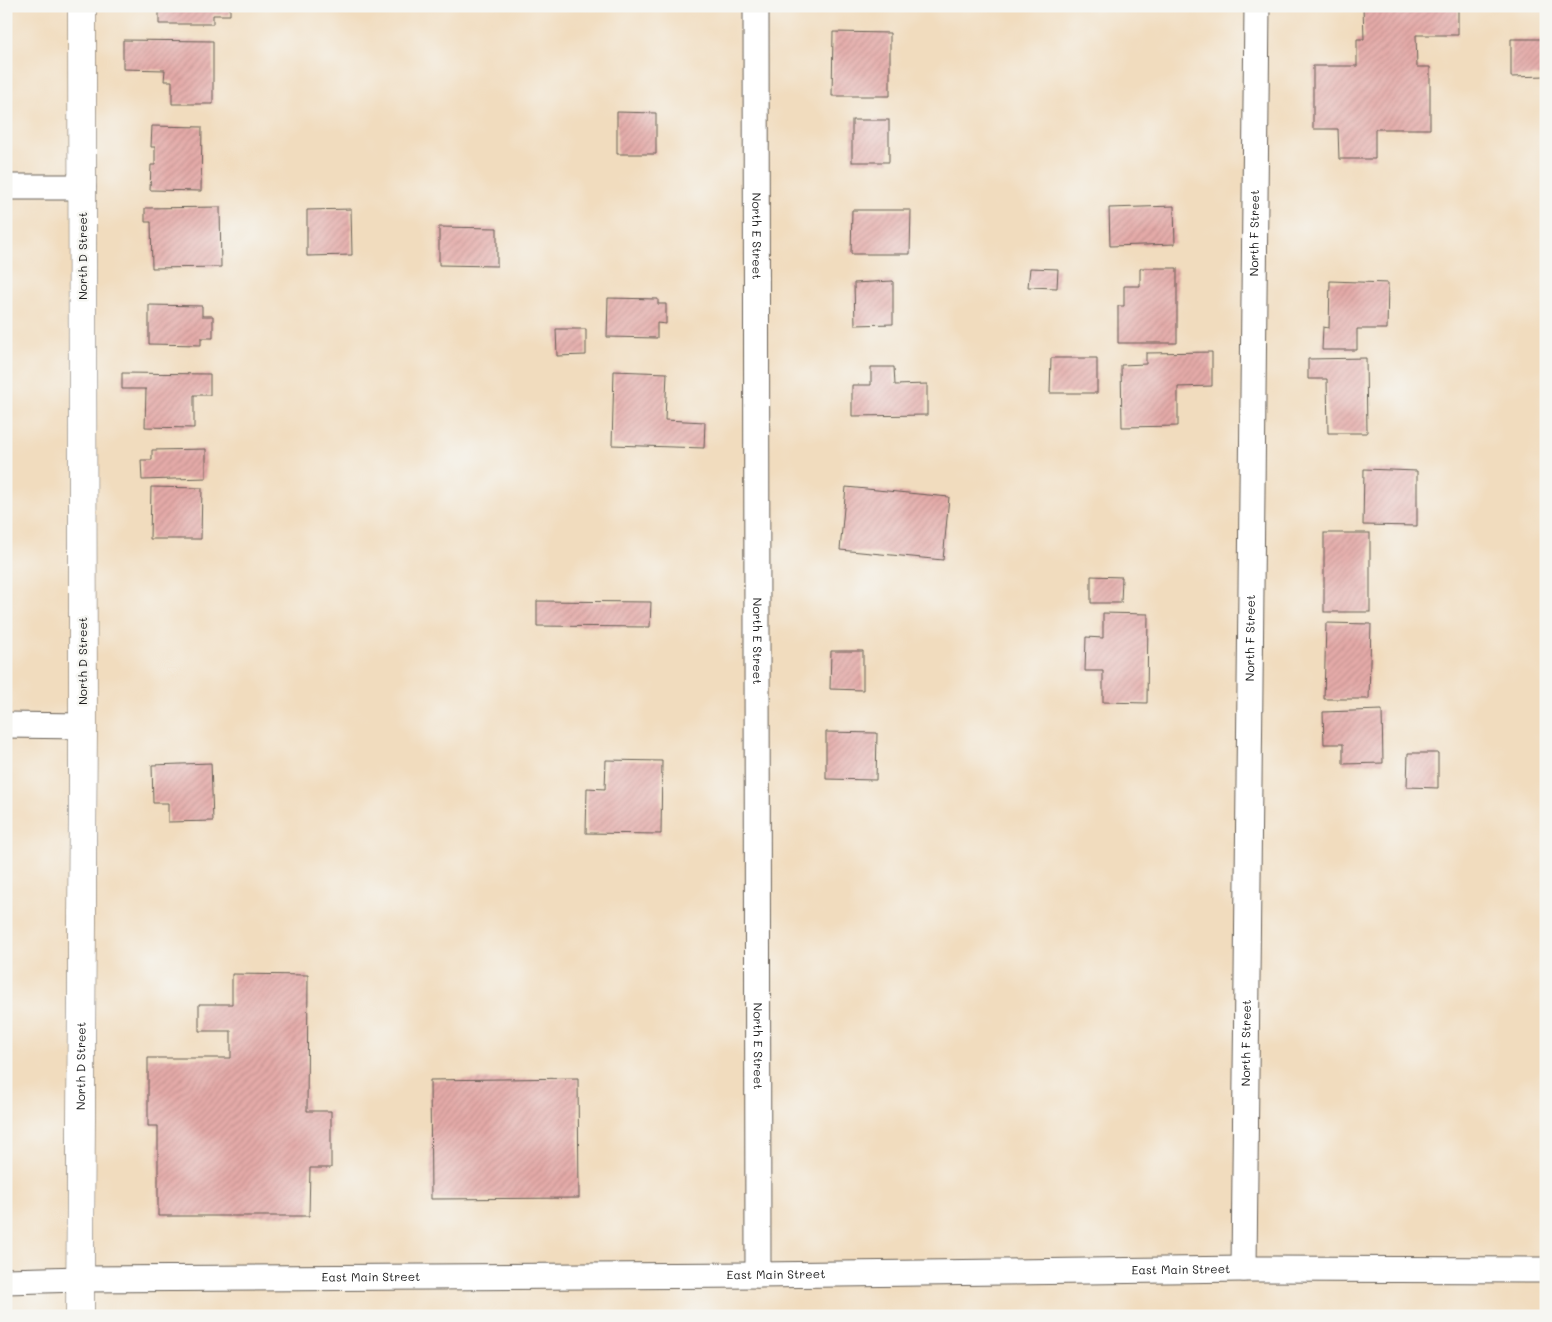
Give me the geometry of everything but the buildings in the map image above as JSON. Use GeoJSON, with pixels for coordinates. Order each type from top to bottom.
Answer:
{"type":"FeatureCollection","features":[{"type":"Feature","properties":{"kind":"street","name":"North D Street"},"geometry":{"type":"LineString","coordinates":[[80,1316],[83,726],[82,6]]}},
{"type":"Feature","properties":{"kind":"street","name":"North E Street"},"geometry":{"type":"LineString","coordinates":[[756,6],[758,1276]]}},
{"type":"Feature","properties":{"kind":"street","name":"North F Street"},"geometry":{"type":"LineString","coordinates":[[1244,1268],[1257,6]]}},
{"type":"Feature","properties":{"kind":"street"},"geometry":{"type":"LineString","coordinates":[[6,187],[83,187]]}},
{"type":"Feature","properties":{"kind":"street"},"geometry":{"type":"LineString","coordinates":[[6,725],[83,726]]}},
{"type":"Feature","properties":{"kind":"street","name":"East Main Street"},"geometry":{"type":"LineString","coordinates":[[6,1281],[81,1279],[758,1276],[1244,1268],[1546,1270]]}}]}
